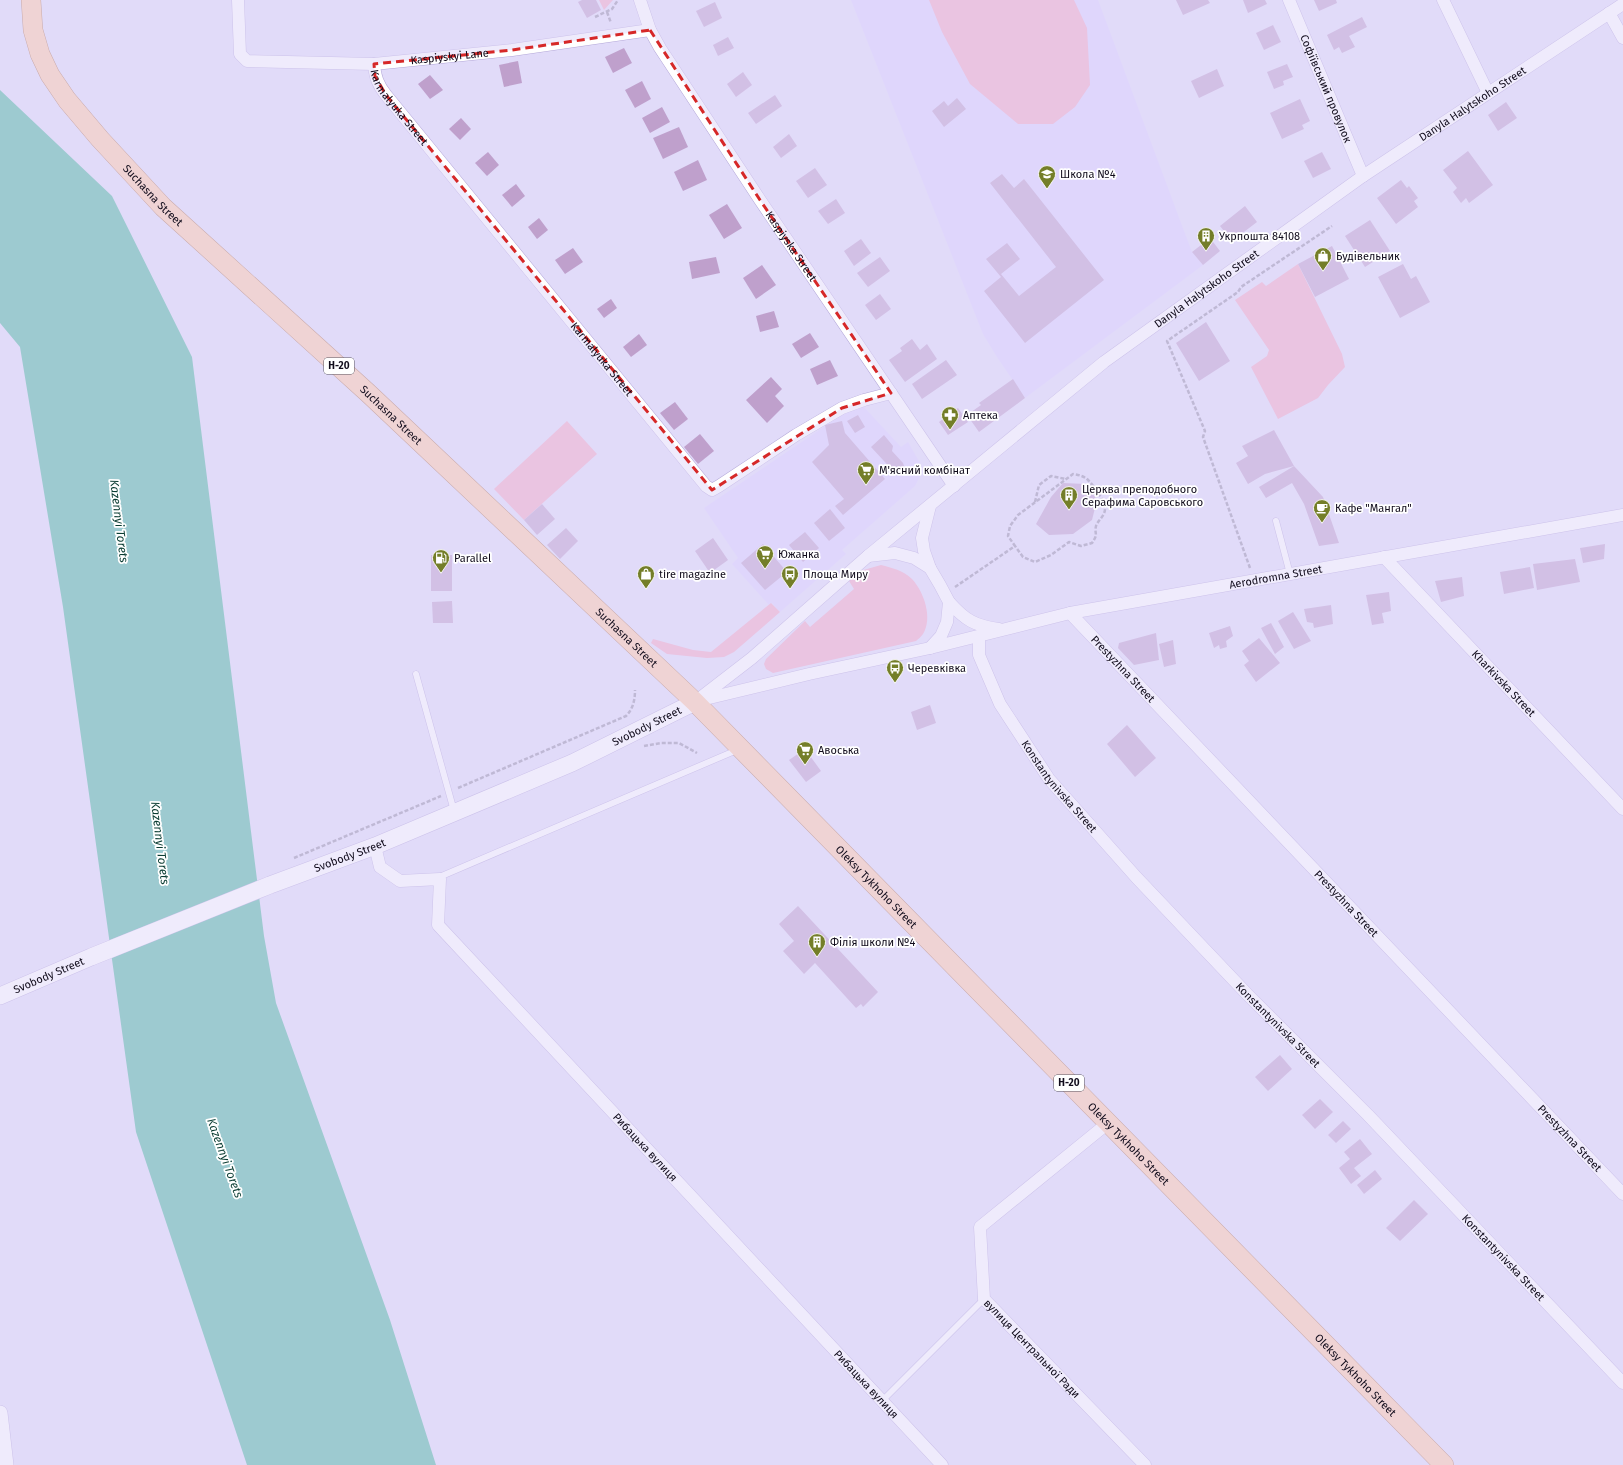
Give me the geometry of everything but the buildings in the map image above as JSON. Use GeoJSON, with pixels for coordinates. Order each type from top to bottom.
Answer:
{"type":"FeatureCollection","features":[{"type":"Feature","properties":{"kind":"main road","name":"Suchasna Street"},"geometry":{"type":"LineString","coordinates":[[31,0],[33,30],[40,54],[50,75],[67,100],[100,140],[163,207],[368,393],[694,702]]}},
{"type":"Feature","properties":{"kind":"main road","name":"Oleksy Tykhoho Street"},"geometry":{"type":"LineString","coordinates":[[694,702],[1444,1465]]}},
{"type":"Feature","properties":{"kind":"main road","name":"Svobody Street"},"geometry":{"type":"LineString","coordinates":[[0,996],[91,957],[270,885],[375,846],[572,763],[694,702]]}},
{"type":"Feature","properties":{"kind":"street","name":"Kaspiyskyi Lane"},"geometry":{"type":"LineString","coordinates":[[238,0],[240,54],[247,61],[374,64],[512,50],[650,30]]}},
{"type":"Feature","properties":{"kind":"street","name":"Kaspiyska Street"},"geometry":{"type":"LineString","coordinates":[[640,0],[650,30],[660,48],[760,200],[954,486]]}},
{"type":"Feature","properties":{"kind":"street","name":"Софіївський провулок"},"geometry":{"type":"LineString","coordinates":[[1289,0],[1363,176]]}},
{"type":"Feature","properties":{"kind":"street"},"geometry":{"type":"LineString","coordinates":[[1443,0],[1488,93]]}},
{"type":"Feature","properties":{"kind":"street","name":"Danyla Halytskoho Street"},"geometry":{"type":"LineString","coordinates":[[868,556],[1104,362],[1363,176],[1623,4]]}},
{"type":"Feature","properties":{"kind":"street"},"geometry":{"type":"LineString","coordinates":[[1609,13],[1623,38]]}},
{"type":"Feature","properties":{"kind":"street","name":"Karmalyuka Street"},"geometry":{"type":"LineString","coordinates":[[374,64],[375,76],[379,86],[386,95],[706,486],[712,490],[842,408],[864,400],[891,393]]}},
{"type":"Feature","properties":{"kind":"street"},"geometry":{"type":"LineString","coordinates":[[930,506],[922,538],[924,551],[930,568],[947,598],[960,614],[971,622],[984,627],[1004,629]]}},
{"type":"Feature","properties":{"kind":"street","name":"Aerodromna Street"},"geometry":{"type":"LineString","coordinates":[[930,648],[979,637],[1004,629],[1070,613],[1623,515]]}},
{"type":"Feature","properties":{"kind":"street"},"geometry":{"type":"LineString","coordinates":[[694,702],[752,658],[868,556],[895,553],[914,558],[930,568]]}},
{"type":"Feature","properties":{"kind":"street","name":"Kharkivska Street"},"geometry":{"type":"LineString","coordinates":[[1384,557],[1623,809]]}},
{"type":"Feature","properties":{"kind":"street"},"geometry":{"type":"LineString","coordinates":[[694,702],[745,688],[930,648],[941,636],[947,622],[947,598]]}},
{"type":"Feature","properties":{"kind":"street","name":"Prestyzhna Street"},"geometry":{"type":"LineString","coordinates":[[1070,613],[1623,1194]]}},
{"type":"Feature","properties":{"kind":"street","name":"Konstantynivska Street"},"geometry":{"type":"LineString","coordinates":[[979,637],[979,655],[1000,704],[1049,779],[1136,877],[1247,994],[1368,1115],[1623,1383]]}},
{"type":"Feature","properties":{"kind":"street"},"geometry":{"type":"LineString","coordinates":[[375,846],[380,867],[400,881],[435,879]]}},
{"type":"Feature","properties":{"kind":"street","name":"Рибацька вулиця"},"geometry":{"type":"LineString","coordinates":[[435,879],[440,879],[438,925],[942,1465]]}},
{"type":"Feature","properties":{"kind":"street","name":"вулиця Центральної Ради"},"geometry":{"type":"LineString","coordinates":[[1108,1123],[980,1227],[984,1299],[1145,1465]]}},
{"type":"Feature","properties":{"kind":"street"},"geometry":{"type":"LineString","coordinates":[[0,1413],[6,1465]]}},
{"type":"Feature","properties":{"kind":"lane"},"geometry":{"type":"LineString","coordinates":[[1276,521],[1290,574]]}},
{"type":"Feature","properties":{"kind":"lane"},"geometry":{"type":"LineString","coordinates":[[416,674],[455,812]]}},
{"type":"Feature","properties":{"kind":"lane"},"geometry":{"type":"LineString","coordinates":[[435,879],[740,748]]}},
{"type":"Feature","properties":{"kind":"lane"},"geometry":{"type":"LineString","coordinates":[[882,1400],[984,1299]]}},
{"type":"Feature","properties":{"kind":"path"},"geometry":{"type":"LineString","coordinates":[[595,17],[612,9],[618,0]]}},
{"type":"Feature","properties":{"kind":"path"},"geometry":{"type":"LineString","coordinates":[[1255,580],[1203,438],[1205,431],[1167,341],[1238,292],[1241,287],[1332,226]]}},
{"type":"Feature","properties":{"kind":"path"},"geometry":{"type":"LineString","coordinates":[[1074,474],[1081,475],[1088,480],[1103,500],[1106,509],[1096,526],[1097,536],[1092,544],[1081,546],[1070,542],[1050,556],[1035,562],[1023,557],[1008,536],[1010,526],[1018,515],[1035,502],[1074,474]]}},
{"type":"Feature","properties":{"kind":"path"},"geometry":{"type":"LineString","coordinates":[[1035,502],[1039,485],[1051,476],[1067,479]]}},
{"type":"Feature","properties":{"kind":"path"},"geometry":{"type":"LineString","coordinates":[[947,598],[1015,546]]}},
{"type":"Feature","properties":{"kind":"path"},"geometry":{"type":"LineString","coordinates":[[457,789],[626,716],[633,706],[635,690]]}},
{"type":"Feature","properties":{"kind":"path"},"geometry":{"type":"LineString","coordinates":[[293,858],[443,795]]}},
{"type":"Feature","properties":{"kind":"highlighted area"},"geometry":{"type":"Polygon","coordinates":[[[650,30],[760,200],[891,393],[842,408],[712,490],[386,95],[375,76],[374,64],[512,50],[650,30]]]}},
{"type":"Feature","properties":{"kind":"shaded area"},"geometry":{"type":"Polygon","coordinates":[[[599,0],[613,0],[604,10],[599,0]]]}},
{"type":"Feature","properties":{"kind":"shaded area","name":"Школа №4"},"geometry":{"type":"Polygon","coordinates":[[[851,0],[1098,0],[1192,252],[1203,265],[1025,398],[983,334],[851,0]]]}},
{"type":"Feature","properties":{"kind":"shaded area"},"geometry":{"type":"Polygon","coordinates":[[[929,0],[1074,0],[1087,28],[1090,85],[1075,107],[1053,124],[1018,124],[970,84],[942,32],[929,0]]]}},
{"type":"Feature","properties":{"kind":"shaded area"},"geometry":{"type":"Polygon","coordinates":[[[1298,264],[1342,354],[1345,367],[1318,398],[1278,419],[1251,367],[1267,356],[1269,350],[1235,300],[1262,282],[1266,286],[1298,264]]]}},
{"type":"Feature","properties":{"kind":"shaded area"},"geometry":{"type":"Polygon","coordinates":[[[862,405],[901,447],[908,442],[920,463],[921,474],[915,486],[842,550],[846,554],[780,612],[772,603],[769,605],[732,564],[738,558],[704,508],[849,410],[862,405]]]}},
{"type":"Feature","properties":{"kind":"shaded area"},"geometry":{"type":"Polygon","coordinates":[[[567,421],[597,454],[524,520],[494,489],[567,421]]]}},
{"type":"Feature","properties":{"kind":"shaded area"},"geometry":{"type":"Polygon","coordinates":[[[881,565],[905,573],[912,579],[920,591],[926,605],[927,620],[926,628],[920,638],[916,641],[773,673],[766,669],[764,664],[766,659],[805,621],[810,627],[854,589],[849,581],[860,571],[881,565]]]}},
{"type":"Feature","properties":{"kind":"shaded area"},"geometry":{"type":"Polygon","coordinates":[[[771,603],[780,612],[734,652],[724,657],[707,658],[667,654],[651,643],[653,639],[693,650],[711,652],[771,603]]]}},
{"type":"Feature","properties":{"kind":"water","name":"Kazennyi Torets"},"geometry":{"type":"Polygon","coordinates":[[[0,90],[112,196],[192,357],[264,936],[276,1003],[390,1320],[436,1465],[247,1465],[136,1132],[63,607],[20,347],[0,323],[0,90]]]}},
{"type":"Feature","properties":{"kind":"place","name":"Школа №4"},"geometry":{"type":"Point","coordinates":[1047,189]}},
{"type":"Feature","properties":{"kind":"place","name":"Укрпошта 84108"},"geometry":{"type":"Point","coordinates":[1206,251]}},
{"type":"Feature","properties":{"kind":"place","name":"Будівельник"},"geometry":{"type":"Point","coordinates":[1323,271]}},
{"type":"Feature","properties":{"kind":"place","name":"Аптека"},"geometry":{"type":"Point","coordinates":[950,430]}},
{"type":"Feature","properties":{"kind":"place","name":"М'ясний комбінат"},"geometry":{"type":"Point","coordinates":[866,485]}},
{"type":"Feature","properties":{"kind":"place","name":"Церква преподобного Серафима Саровського"},"geometry":{"type":"Point","coordinates":[1069,510]}},
{"type":"Feature","properties":{"kind":"place","name":"Кафе \"Мангал\""},"geometry":{"type":"Point","coordinates":[1322,523]}},
{"type":"Feature","properties":{"kind":"place","name":"Южанка"},"geometry":{"type":"Point","coordinates":[765,569]}},
{"type":"Feature","properties":{"kind":"place","name":"Parallel"},"geometry":{"type":"Point","coordinates":[441,573]}},
{"type":"Feature","properties":{"kind":"place","name":"tire magazine"},"geometry":{"type":"Point","coordinates":[646,589]}},
{"type":"Feature","properties":{"kind":"place","name":"Площа Миру"},"geometry":{"type":"Point","coordinates":[790,589]}},
{"type":"Feature","properties":{"kind":"place","name":"Черевківка"},"geometry":{"type":"Point","coordinates":[895,683]}},
{"type":"Feature","properties":{"kind":"place","name":"Авоська"},"geometry":{"type":"Point","coordinates":[805,765]}},
{"type":"Feature","properties":{"kind":"place","name":"Філія школи №4"},"geometry":{"type":"Point","coordinates":[817,957]}}]}
